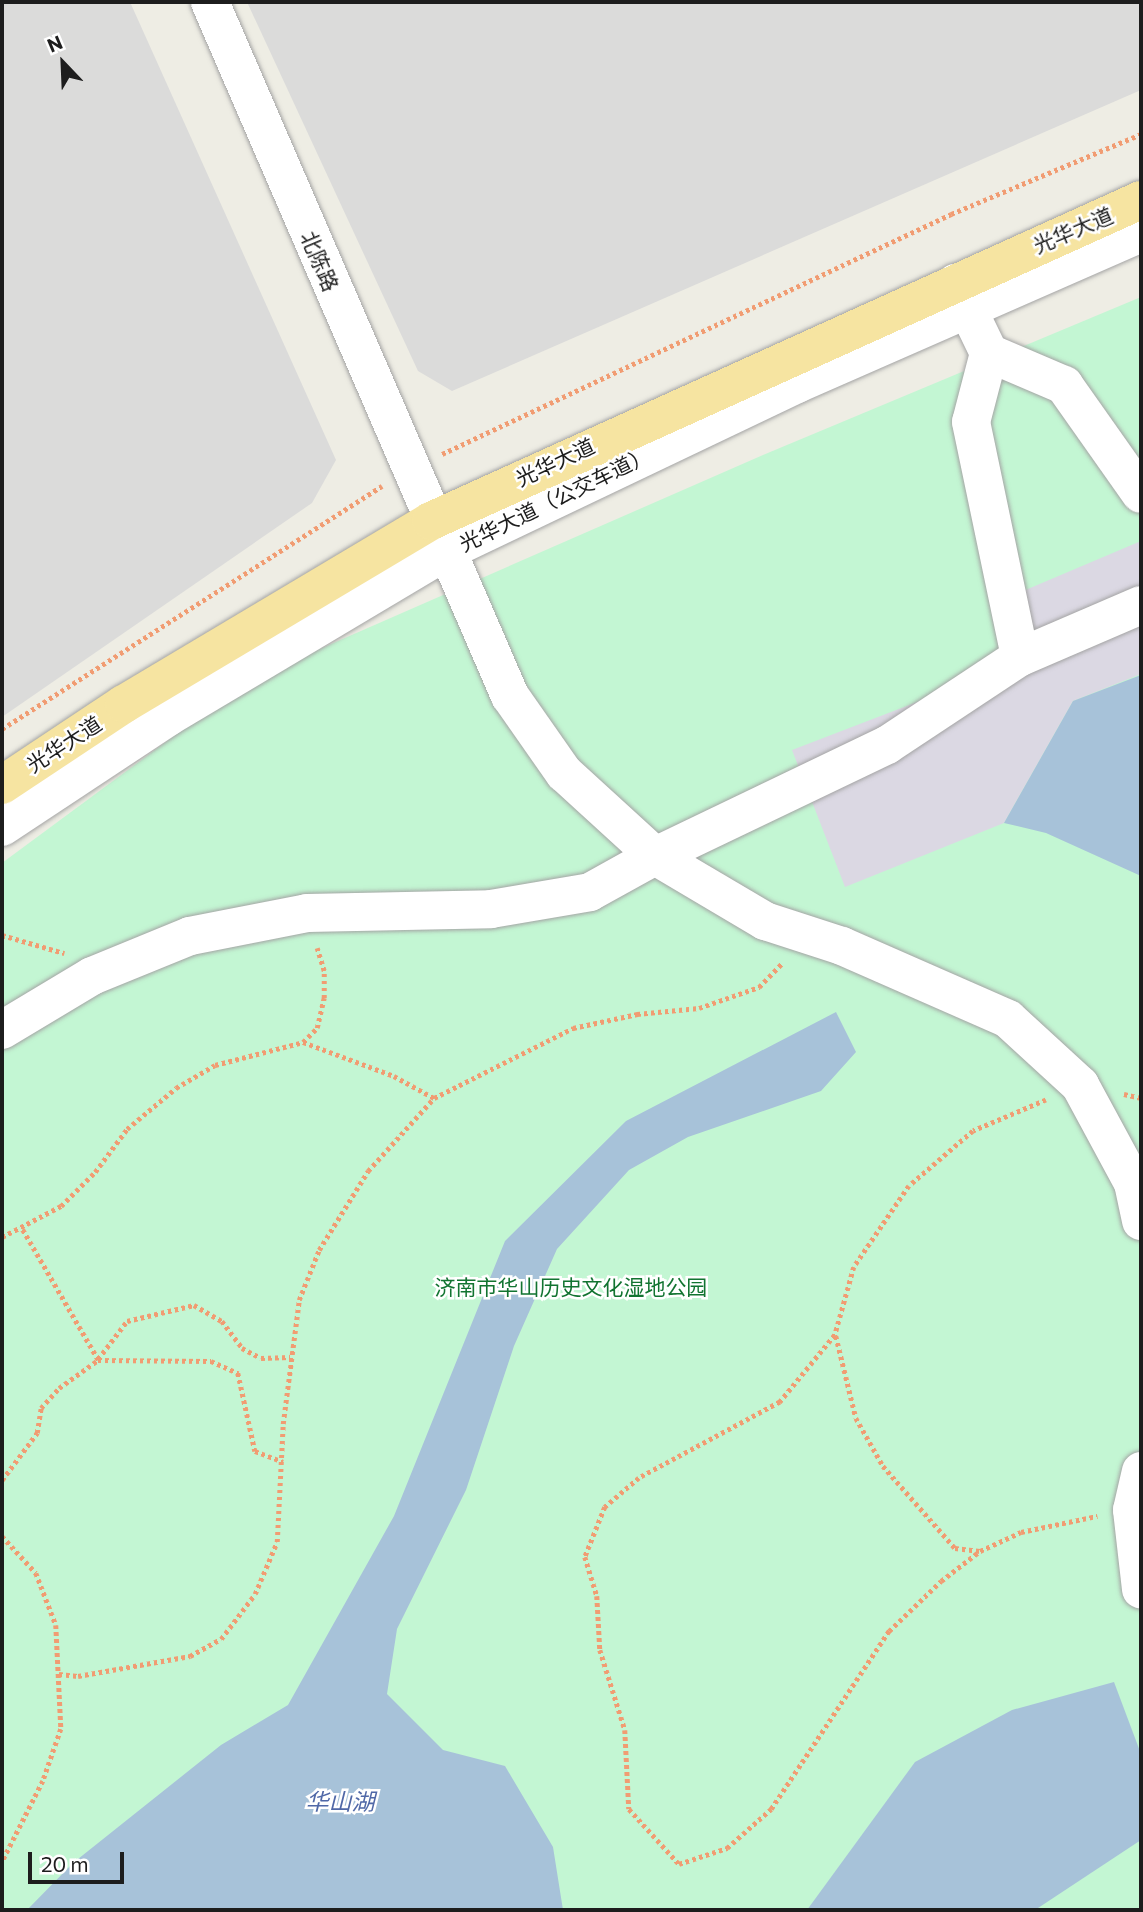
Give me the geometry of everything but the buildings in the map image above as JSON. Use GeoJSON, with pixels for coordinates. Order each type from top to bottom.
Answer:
{"type":"FeatureCollection","features":[{"type":"Feature","properties":{"kind":"main road","name":"光华大道"},"geometry":{"type":"LineString","coordinates":[[2,785],[124,704],[438,536],[961,294],[1141,200]]}},
{"type":"Feature","properties":{"kind":"street","name":"北陈路"},"geometry":{"type":"LineString","coordinates":[[210,2],[409,469],[510,696],[564,773],[655,856],[765,921],[807,935],[1008,1019],[1080,1085],[1133,1183],[1141,1221]]}},
{"type":"Feature","properties":{"kind":"street"},"geometry":{"type":"LineString","coordinates":[[1020,657],[971,422],[989,353],[961,294],[1141,233]]}},
{"type":"Feature","properties":{"kind":"street"},"geometry":{"type":"LineString","coordinates":[[989,353],[1064,385],[1141,494]]}},
{"type":"Feature","properties":{"kind":"street","name":"光华大道（公交车道）"},"geometry":{"type":"LineString","coordinates":[[2,827],[438,536]]}},
{"type":"Feature","properties":{"kind":"street"},"geometry":{"type":"LineString","coordinates":[[2,1030],[92,976],[190,936],[307,913],[491,909],[590,892],[655,856],[887,745],[1020,657],[1141,605]]}},
{"type":"Feature","properties":{"kind":"street"},"geometry":{"type":"LineString","coordinates":[[1141,1471],[1132,1510],[1141,1589]]}},
{"type":"Feature","properties":{"kind":"path"},"geometry":{"type":"LineString","coordinates":[[2,729],[409,469],[951,214],[1141,134]]}},
{"type":"Feature","properties":{"kind":"path"},"geometry":{"type":"LineString","coordinates":[[2,1237],[61,1206],[95,1172],[127,1129],[176,1087],[215,1065],[303,1042],[317,1028],[324,998],[324,971],[307,913]]}},
{"type":"Feature","properties":{"kind":"path"},"geometry":{"type":"LineString","coordinates":[[2,934],[61,951],[92,976]]}},
{"type":"Feature","properties":{"kind":"path"},"geometry":{"type":"LineString","coordinates":[[60,1674],[78,1676],[190,1656],[221,1639],[255,1594],[277,1542],[290,1357],[299,1300],[319,1250],[368,1171],[434,1098],[573,1028],[638,1014],[699,1008],[760,987],[807,935]]}},
{"type":"Feature","properties":{"kind":"path"},"geometry":{"type":"LineString","coordinates":[[303,1042],[394,1076],[434,1098]]}},
{"type":"Feature","properties":{"kind":"path"},"geometry":{"type":"LineString","coordinates":[[1080,1085],[973,1131],[909,1186],[854,1267],[835,1335],[780,1402],[639,1478],[605,1507],[585,1557],[597,1597],[600,1650],[625,1730],[629,1809],[679,1864],[727,1848],[771,1809],[889,1631],[941,1581],[980,1551],[1021,1532],[1132,1510]]}},
{"type":"Feature","properties":{"kind":"path"},"geometry":{"type":"LineString","coordinates":[[21,1227],[98,1360]]}},
{"type":"Feature","properties":{"kind":"path"},"geometry":{"type":"LineString","coordinates":[[2,1480],[37,1433],[41,1409],[59,1388],[98,1360],[127,1321],[194,1305],[222,1321],[242,1348],[261,1358],[290,1357]]}},
{"type":"Feature","properties":{"kind":"path"},"geometry":{"type":"LineString","coordinates":[[835,1335],[856,1418],[883,1466],[955,1548],[980,1551]]}},
{"type":"Feature","properties":{"kind":"path"},"geometry":{"type":"LineString","coordinates":[[98,1360],[211,1361],[238,1373],[255,1451],[283,1462]]}},
{"type":"Feature","properties":{"kind":"path"},"geometry":{"type":"LineString","coordinates":[[2,1536],[36,1573],[56,1625],[61,1729],[43,1781],[2,1862]]}},
{"type":"Feature","properties":{"kind":"shaded area"},"geometry":{"type":"Polygon","coordinates":[[[2,2],[130,2],[336,460],[312,503],[2,717],[2,2]]]}},
{"type":"Feature","properties":{"kind":"shaded area"},"geometry":{"type":"Polygon","coordinates":[[[247,2],[1141,2],[1141,90],[452,391],[418,371],[247,2]]]}},
{"type":"Feature","properties":{"kind":"shaded area"},"geometry":{"type":"Polygon","coordinates":[[[1141,541],[1141,674],[1073,701],[1004,823],[845,887],[792,750],[1003,669],[990,605],[1141,541]]]}},
{"type":"Feature","properties":{"kind":"green space","name":"济南市华山历史文化湿地公园"},"geometry":{"type":"Polygon","coordinates":[[[1141,297],[1141,1910],[2,1910],[2,863],[251,679],[763,455],[1141,297]]]}},
{"type":"Feature","properties":{"kind":"water"},"geometry":{"type":"Polygon","coordinates":[[[1141,675],[1141,876],[1046,833],[1004,823],[1073,701],[1141,675]]]}},
{"type":"Feature","properties":{"kind":"water","name":"华山湖"},"geometry":{"type":"Polygon","coordinates":[[[836,1012],[856,1052],[821,1091],[688,1137],[629,1170],[557,1249],[514,1346],[466,1490],[397,1629],[387,1694],[443,1750],[505,1766],[553,1847],[563,1910],[27,1910],[73,1863],[221,1745],[288,1705],[394,1516],[505,1241],[626,1121],[836,1012]]]}},
{"type":"Feature","properties":{"kind":"water"},"geometry":{"type":"Polygon","coordinates":[[[1114,1682],[1141,1754],[1141,1840],[1035,1910],[807,1910],[915,1762],[1012,1710],[1114,1682]]]}}]}
